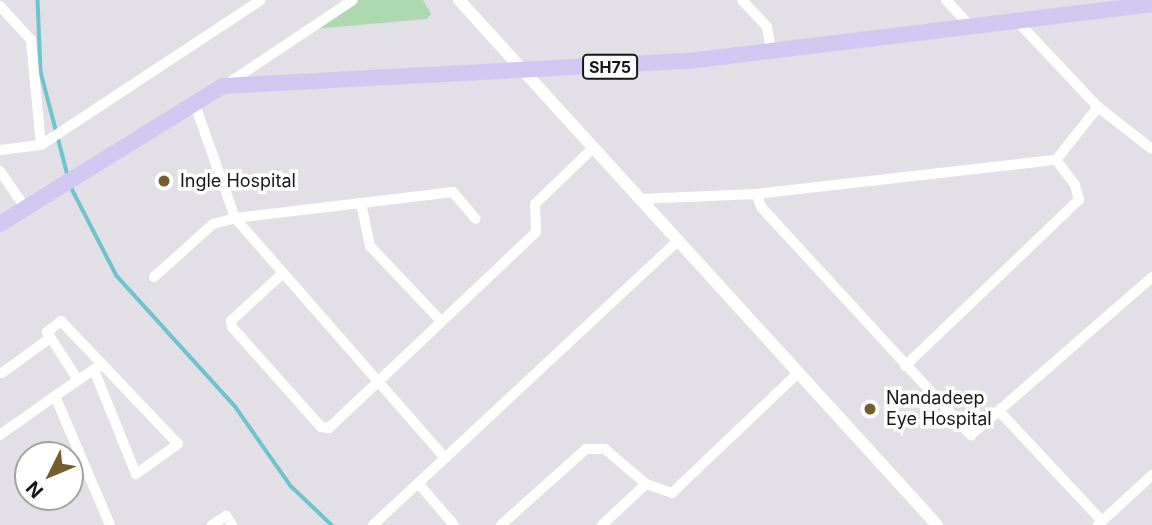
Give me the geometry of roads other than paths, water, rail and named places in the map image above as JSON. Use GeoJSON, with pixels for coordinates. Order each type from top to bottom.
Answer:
{"type":"FeatureCollection","features":[{"type":"Feature","properties":{"kind":"main road","name":"SH75"},"geometry":{"type":"LineString","coordinates":[[0,225],[24,206],[223,86],[526,72],[771,50],[1152,4]]}},
{"type":"Feature","properties":{"kind":"street"},"geometry":{"type":"LineString","coordinates":[[0,150],[41,145],[261,0]]}},
{"type":"Feature","properties":{"kind":"street"},"geometry":{"type":"LineString","coordinates":[[223,86],[353,0]]}},
{"type":"Feature","properties":{"kind":"street"},"geometry":{"type":"LineString","coordinates":[[459,0],[937,525]]}},
{"type":"Feature","properties":{"kind":"street"},"geometry":{"type":"LineString","coordinates":[[743,0],[766,27],[771,50]]}},
{"type":"Feature","properties":{"kind":"street"},"geometry":{"type":"LineString","coordinates":[[946,0],[970,26]]}},
{"type":"Feature","properties":{"kind":"street"},"geometry":{"type":"LineString","coordinates":[[0,6],[31,40],[41,145]]}},
{"type":"Feature","properties":{"kind":"street"},"geometry":{"type":"LineString","coordinates":[[1016,20],[1098,107],[1152,149]]}},
{"type":"Feature","properties":{"kind":"street"},"geometry":{"type":"LineString","coordinates":[[194,102],[235,218],[444,458]]}},
{"type":"Feature","properties":{"kind":"street"},"geometry":{"type":"LineString","coordinates":[[639,200],[756,194],[1056,160],[1098,107]]}},
{"type":"Feature","properties":{"kind":"street"},"geometry":{"type":"LineString","coordinates":[[282,273],[231,321],[236,334],[321,427],[329,428],[536,232],[535,204],[594,147]]}},
{"type":"Feature","properties":{"kind":"street"},"geometry":{"type":"LineString","coordinates":[[905,366],[1079,200],[1075,185],[1056,160]]}},
{"type":"Feature","properties":{"kind":"street"},"geometry":{"type":"LineString","coordinates":[[0,171],[24,206]]}},
{"type":"Feature","properties":{"kind":"street"},"geometry":{"type":"LineString","coordinates":[[154,277],[213,224],[235,218],[453,192],[476,219]]}},
{"type":"Feature","properties":{"kind":"street"},"geometry":{"type":"LineString","coordinates":[[756,194],[762,208],[971,435],[1152,277]]}},
{"type":"Feature","properties":{"kind":"street"},"geometry":{"type":"LineString","coordinates":[[361,203],[370,246],[441,321]]}},
{"type":"Feature","properties":{"kind":"street"},"geometry":{"type":"LineString","coordinates":[[373,525],[677,242]]}},
{"type":"Feature","properties":{"kind":"street"},"geometry":{"type":"LineString","coordinates":[[78,380],[47,332],[61,321],[98,367],[178,444],[136,474],[98,367]]}},
{"type":"Feature","properties":{"kind":"street"},"geometry":{"type":"LineString","coordinates":[[2,373],[50,338]]}},
{"type":"Feature","properties":{"kind":"street"},"geometry":{"type":"LineString","coordinates":[[0,435],[98,367]]}},
{"type":"Feature","properties":{"kind":"street"},"geometry":{"type":"LineString","coordinates":[[501,525],[586,449],[605,449],[646,484],[672,493],[797,374]]}},
{"type":"Feature","properties":{"kind":"street"},"geometry":{"type":"LineString","coordinates":[[55,396],[110,525]]}},
{"type":"Feature","properties":{"kind":"street"},"geometry":{"type":"LineString","coordinates":[[1000,412],[1100,523],[1152,475]]}},
{"type":"Feature","properties":{"kind":"street"},"geometry":{"type":"LineString","coordinates":[[418,483],[454,525]]}},
{"type":"Feature","properties":{"kind":"street"},"geometry":{"type":"LineString","coordinates":[[602,525],[646,484]]}},
{"type":"Feature","properties":{"kind":"street"},"geometry":{"type":"LineString","coordinates":[[384,514],[393,525]]}},
{"type":"Feature","properties":{"kind":"street"},"geometry":{"type":"LineString","coordinates":[[212,525],[226,516],[232,525]]}},
{"type":"Feature","properties":{"kind":"waterway"},"geometry":{"type":"LineString","coordinates":[[38,0],[41,72],[68,176]]}},
{"type":"Feature","properties":{"kind":"waterway"},"geometry":{"type":"LineString","coordinates":[[71,187],[117,276],[235,406],[291,486],[332,525]]}},
{"type":"Feature","properties":{"kind":"place","name":"Ingle Hospital"},"geometry":{"type":"Point","coordinates":[164,181]}},
{"type":"Feature","properties":{"kind":"place","name":"Nandadeep Eye Hospital"},"geometry":{"type":"Point","coordinates":[870,409]}}]}
